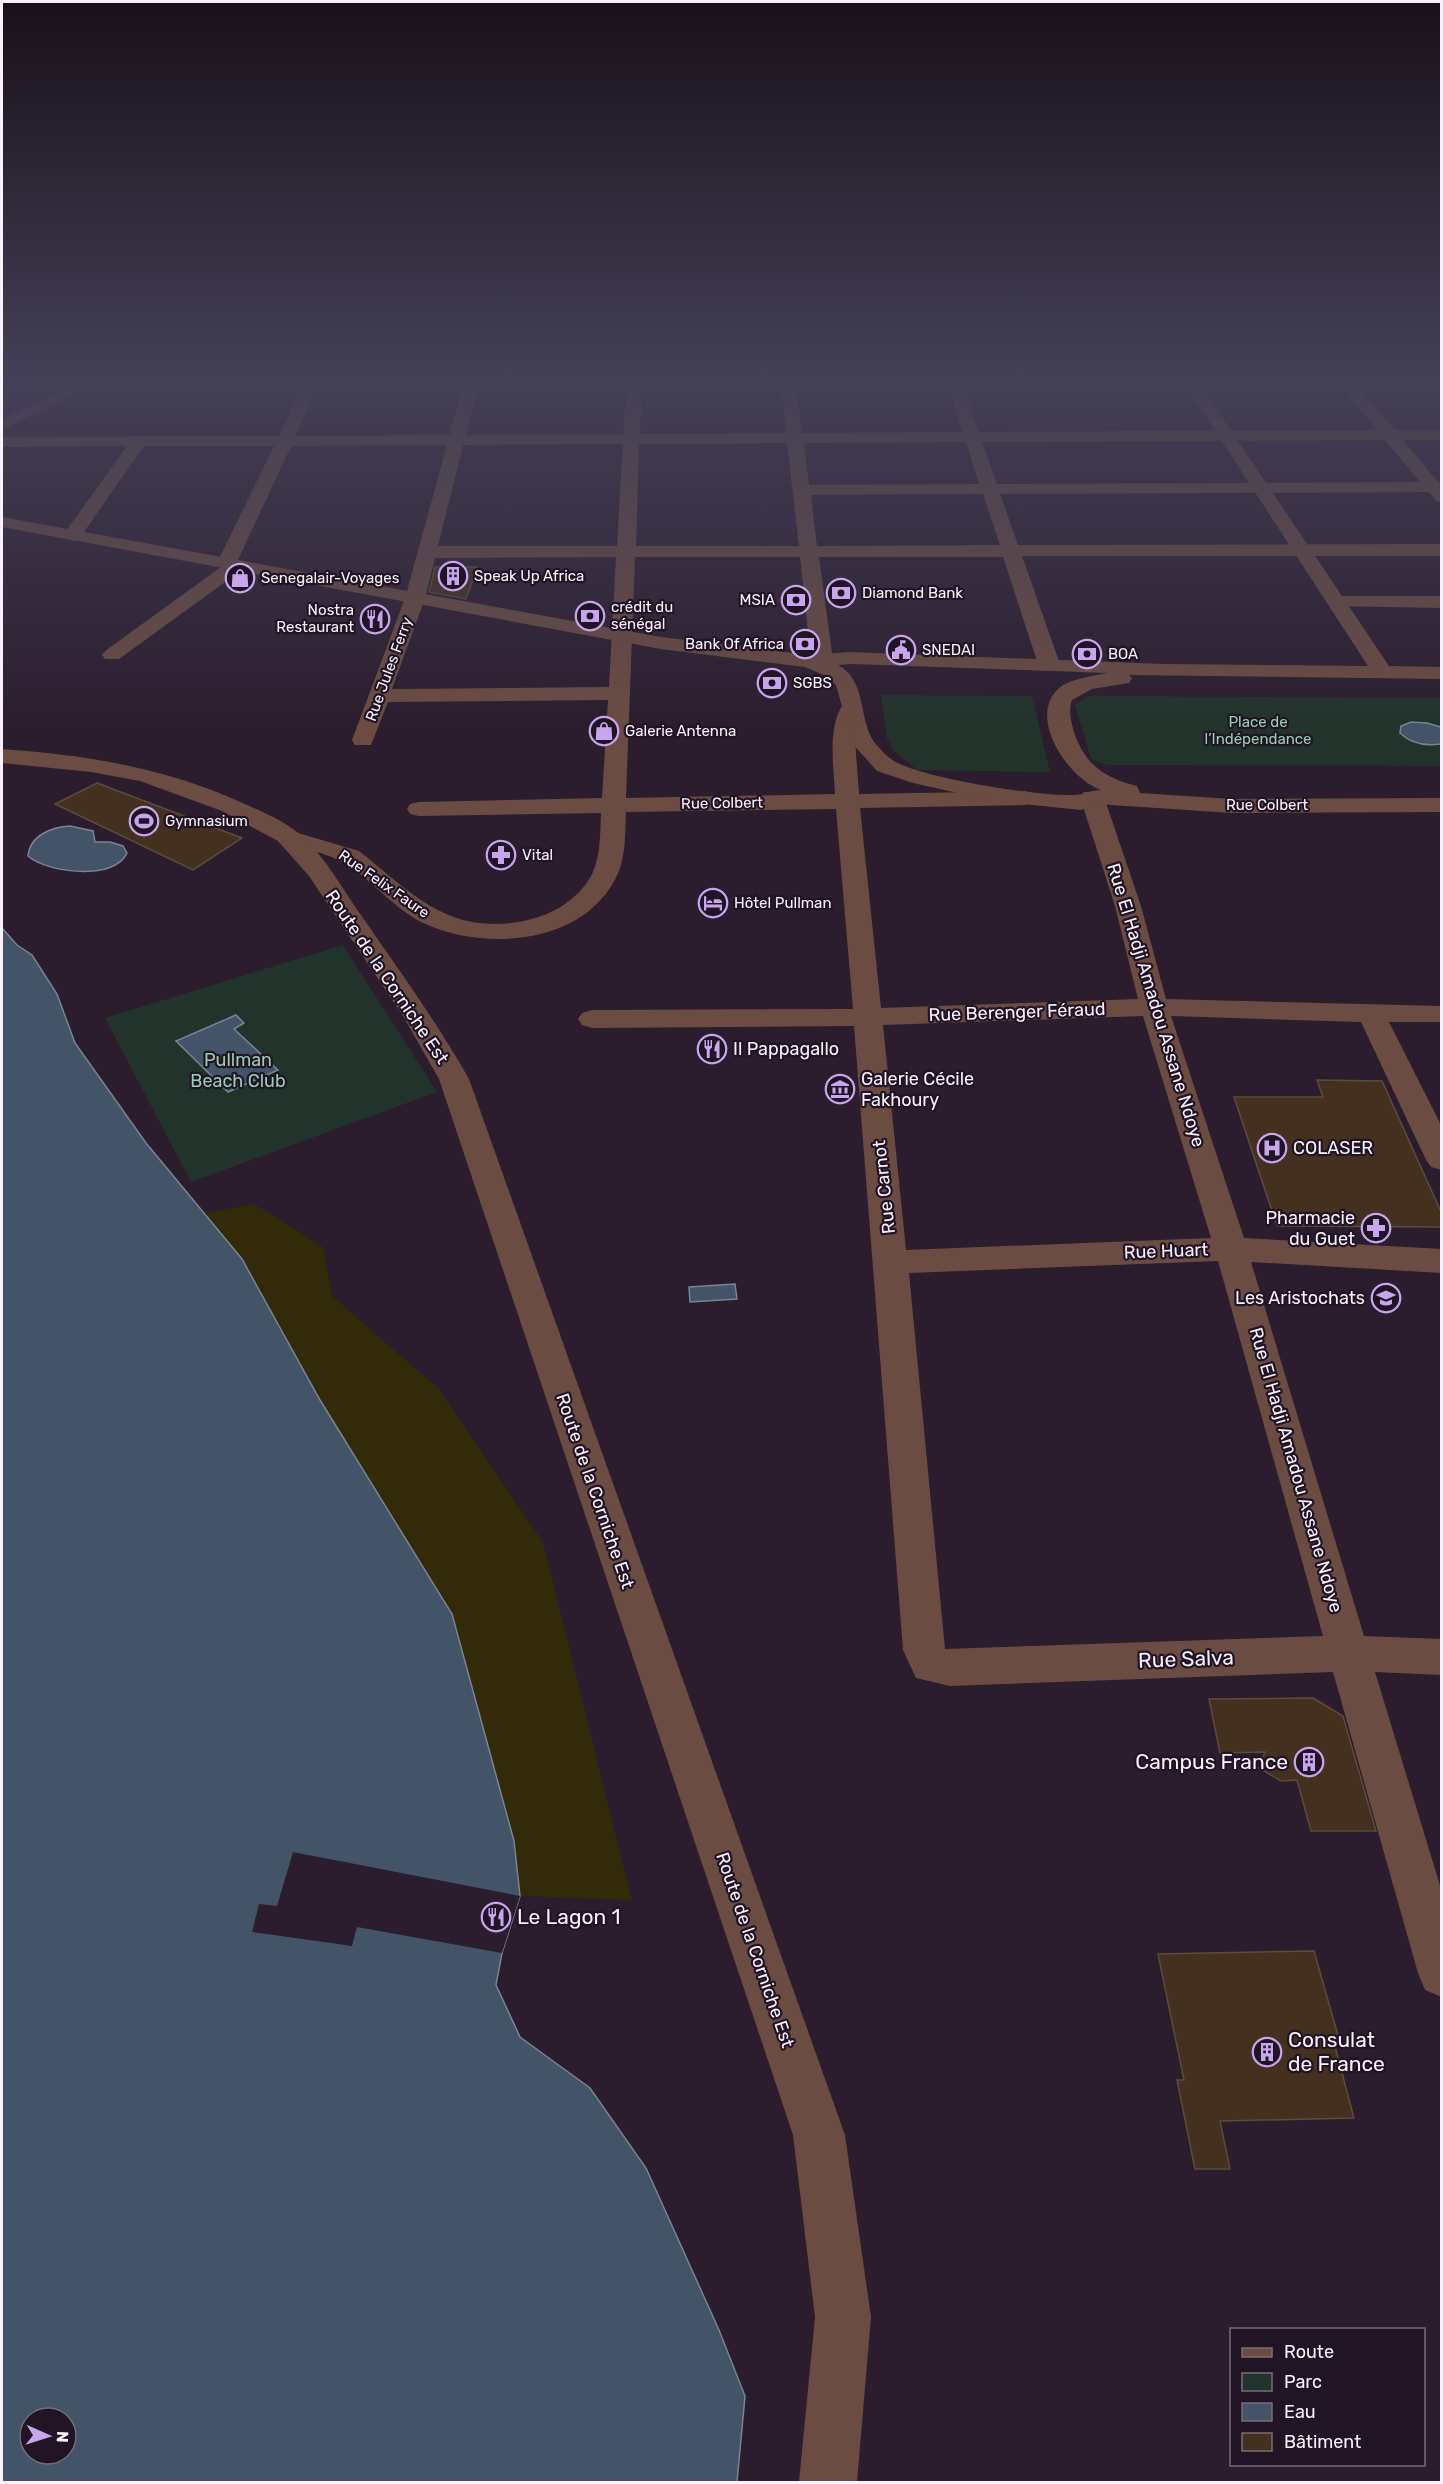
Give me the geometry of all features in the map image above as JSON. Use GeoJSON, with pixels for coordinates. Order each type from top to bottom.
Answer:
{"type":"FeatureCollection","features":[{"type":"Feature","properties":{"kind":"street"},"geometry":{"type":"LineString","coordinates":[[72,535],[98,499]]}},
{"type":"Feature","properties":{"kind":"street"},"geometry":{"type":"LineString","coordinates":[[112,655],[232,564],[260,499]]}},
{"type":"Feature","properties":{"kind":"street","name":"Rue Jules Ferry"},"geometry":{"type":"LineString","coordinates":[[363,740],[415,598],[441,499]]}},
{"type":"Feature","properties":{"kind":"street","name":"Rue Felix Faure"},"geometry":{"type":"LineString","coordinates":[[288,837],[350,856],[433,918],[449,925],[476,931],[529,928],[554,920],[574,910],[594,892],[607,871],[614,806],[629,499]]}},
{"type":"Feature","properties":{"kind":"street"},"geometry":{"type":"LineString","coordinates":[[802,499],[809,551],[815,660]]}},
{"type":"Feature","properties":{"kind":"street"},"geometry":{"type":"LineString","coordinates":[[994,499],[1049,663]]}},
{"type":"Feature","properties":{"kind":"street"},"geometry":{"type":"LineString","coordinates":[[1268,499],[1383,673]]}},
{"type":"Feature","properties":{"kind":"street"},"geometry":{"type":"LineString","coordinates":[[2,522],[622,636],[815,660],[1049,663],[1163,670],[1442,673]]}},
{"type":"Feature","properties":{"kind":"street"},"geometry":{"type":"LineString","coordinates":[[427,552],[1442,550]]}},
{"type":"Feature","properties":{"kind":"street"},"geometry":{"type":"LineString","coordinates":[[1337,602],[1442,602]]}},
{"type":"Feature","properties":{"kind":"street"},"geometry":{"type":"LineString","coordinates":[[815,660],[834,670],[846,684],[851,709],[863,742],[885,766],[921,778],[1025,798]]}},
{"type":"Feature","properties":{"kind":"street"},"geometry":{"type":"LineString","coordinates":[[1163,670],[1085,685],[1069,691],[1062,698],[1058,714],[1072,760],[1098,781],[1120,789],[1232,806]]}},
{"type":"Feature","properties":{"kind":"street"},"geometry":{"type":"LineString","coordinates":[[379,696],[619,693]]}},
{"type":"Feature","properties":{"kind":"street","name":"Rue Carnot"},"geometry":{"type":"LineString","coordinates":[[851,709],[844,739],[847,802],[891,1262],[924,1650],[931,1665]]}},
{"type":"Feature","properties":{"kind":"street","name":"Route de la Corniche Est"},"geometry":{"type":"LineString","coordinates":[[2,756],[97,765],[156,776],[261,820],[288,837],[338,901],[423,1027],[454,1079],[819,2135],[843,2317],[828,2482]]}},
{"type":"Feature","properties":{"kind":"street","name":"Rue Colbert"},"geometry":{"type":"LineString","coordinates":[[419,809],[1025,798],[1081,803],[1092,797],[1232,806],[1442,805]]}},
{"type":"Feature","properties":{"kind":"street","name":"Rue El Hadji Amadou Assane Ndoye"},"geometry":{"type":"LineString","coordinates":[[1092,797],[1128,906],[1154,1007],[1231,1249],[1442,1973]]}},
{"type":"Feature","properties":{"kind":"street","name":"Rue Berenger Féraud"},"geometry":{"type":"LineString","coordinates":[[592,1019],[868,1017],[1154,1007],[1442,1014]]}},
{"type":"Feature","properties":{"kind":"street"},"geometry":{"type":"LineString","coordinates":[[1371,1014],[1442,1160]]}},
{"type":"Feature","properties":{"kind":"street","name":"Rue Huart"},"geometry":{"type":"LineString","coordinates":[[891,1262],[1231,1249],[1442,1261]]}},
{"type":"Feature","properties":{"kind":"street","name":"Rue Salva"},"geometry":{"type":"LineString","coordinates":[[931,1665],[950,1668],[1349,1653],[1442,1657]]}},
{"type":"Feature","properties":{"kind":"green space"},"geometry":{"type":"Polygon","coordinates":[[[881,695],[1032,696],[1050,772],[917,770],[895,752],[887,739],[881,695]]]}},
{"type":"Feature","properties":{"kind":"green space","name":"Place de l’Indépendance"},"geometry":{"type":"Polygon","coordinates":[[[1088,696],[1441,698],[1441,766],[1107,765],[1091,759],[1075,705],[1088,696]]]}},
{"type":"Feature","properties":{"kind":"green space","name":"Pullman Beach Club"},"geometry":{"type":"Polygon","coordinates":[[[343,945],[437,1092],[191,1182],[105,1018],[343,945]]]}},
{"type":"Feature","properties":{"kind":"sand"},"geometry":{"type":"Polygon","coordinates":[[[254,1204],[323,1247],[332,1296],[439,1389],[543,1542],[632,1900],[520,1896],[514,1841],[452,1614],[320,1400],[242,1259],[204,1213],[254,1204]]]}},
{"type":"Feature","properties":{"kind":"water"},"geometry":{"type":"Polygon","coordinates":[[[1411,722],[1441,727],[1441,744],[1419,743],[1404,737],[1400,733],[1401,726],[1411,722]]]}},
{"type":"Feature","properties":{"kind":"water"},"geometry":{"type":"Polygon","coordinates":[[[70,826],[93,831],[95,842],[110,842],[123,846],[127,853],[120,862],[109,868],[95,871],[50,867],[28,856],[37,838],[49,830],[70,826]]]}},
{"type":"Feature","properties":{"kind":"water"},"geometry":{"type":"Polygon","coordinates":[[[2,928],[17,945],[32,955],[57,994],[75,1043],[146,1143],[242,1259],[320,1400],[452,1614],[514,1841],[520,1896],[502,1953],[496,1985],[520,2037],[590,2088],[646,2168],[719,2330],[745,2396],[737,2482],[2,2482],[2,928]]]}},
{"type":"Feature","properties":{"kind":"water"},"geometry":{"type":"Polygon","coordinates":[[[236,1015],[244,1023],[234,1029],[278,1070],[228,1092],[176,1041],[236,1015]]]}},
{"type":"Feature","properties":{"kind":"water"},"geometry":{"type":"Polygon","coordinates":[[[735,1284],[737,1299],[690,1302],[689,1287],[735,1284]]]}},
{"type":"Feature","properties":{"kind":"pier"},"geometry":{"type":"Polygon","coordinates":[[[293,1852],[520,1896],[502,1953],[357,1927],[352,1946],[252,1932],[259,1904],[277,1906],[293,1852]]]}},
{"type":"Feature","properties":{"kind":"building","name":"Speak Up Africa"},"geometry":{"type":"Polygon","coordinates":[[[435,567],[477,567],[466,599],[429,592],[435,567]]]}},
{"type":"Feature","properties":{"kind":"building","name":"Gymnasium"},"geometry":{"type":"Polygon","coordinates":[[[97,783],[242,838],[193,870],[55,804],[97,783]]]}},
{"type":"Feature","properties":{"kind":"building"},"geometry":{"type":"Polygon","coordinates":[[[1317,1080],[1382,1081],[1442,1214],[1442,1227],[1277,1226],[1234,1097],[1323,1097],[1317,1080]]]}},
{"type":"Feature","properties":{"kind":"building","name":"Campus France"},"geometry":{"type":"Polygon","coordinates":[[[1313,1698],[1343,1716],[1376,1831],[1311,1831],[1297,1780],[1281,1781],[1259,1768],[1265,1752],[1220,1753],[1209,1699],[1313,1698]]]}},
{"type":"Feature","properties":{"kind":"building","name":"Consulat de France"},"geometry":{"type":"Polygon","coordinates":[[[1314,1951],[1339,2039],[1333,2039],[1354,2118],[1220,2121],[1230,2169],[1195,2169],[1177,2080],[1184,2080],[1158,1954],[1314,1951]]]}},
{"type":"Feature","properties":{"kind":"place","name":"Speak Up Africa"},"geometry":{"type":"Point","coordinates":[453,576]}},
{"type":"Feature","properties":{"kind":"place","name":"Senegalair-Voyages"},"geometry":{"type":"Point","coordinates":[240,578]}},
{"type":"Feature","properties":{"kind":"place","name":"Diamond Bank"},"geometry":{"type":"Point","coordinates":[841,593]}},
{"type":"Feature","properties":{"kind":"place","name":"MSIA"},"geometry":{"type":"Point","coordinates":[796,600]}},
{"type":"Feature","properties":{"kind":"place","name":"crédit du sénégal"},"geometry":{"type":"Point","coordinates":[590,616]}},
{"type":"Feature","properties":{"kind":"place","name":"Nostra Restaurant"},"geometry":{"type":"Point","coordinates":[375,619]}},
{"type":"Feature","properties":{"kind":"place","name":"Bank Of Africa"},"geometry":{"type":"Point","coordinates":[805,644]}},
{"type":"Feature","properties":{"kind":"place","name":"SNEDAI"},"geometry":{"type":"Point","coordinates":[901,650]}},
{"type":"Feature","properties":{"kind":"place","name":"BOA"},"geometry":{"type":"Point","coordinates":[1087,654]}},
{"type":"Feature","properties":{"kind":"place","name":"SGBS"},"geometry":{"type":"Point","coordinates":[772,683]}},
{"type":"Feature","properties":{"kind":"place","name":"Galerie Antenna"},"geometry":{"type":"Point","coordinates":[604,731]}},
{"type":"Feature","properties":{"kind":"place","name":"Gymnasium"},"geometry":{"type":"Point","coordinates":[144,821]}},
{"type":"Feature","properties":{"kind":"place","name":"Vital"},"geometry":{"type":"Point","coordinates":[501,855]}},
{"type":"Feature","properties":{"kind":"place","name":"Hôtel Pullman"},"geometry":{"type":"Point","coordinates":[713,903]}},
{"type":"Feature","properties":{"kind":"place","name":"Il Pappagallo"},"geometry":{"type":"Point","coordinates":[712,1049]}},
{"type":"Feature","properties":{"kind":"place","name":"Galerie Cécile Fakhoury"},"geometry":{"type":"Point","coordinates":[840,1089]}},
{"type":"Feature","properties":{"kind":"place","name":"COLASER"},"geometry":{"type":"Point","coordinates":[1272,1148]}},
{"type":"Feature","properties":{"kind":"place","name":"Pharmacie du Guet"},"geometry":{"type":"Point","coordinates":[1376,1228]}},
{"type":"Feature","properties":{"kind":"place","name":"Les Aristochats"},"geometry":{"type":"Point","coordinates":[1386,1298]}},
{"type":"Feature","properties":{"kind":"place","name":"Campus France"},"geometry":{"type":"Point","coordinates":[1309,1762]}},
{"type":"Feature","properties":{"kind":"place","name":"Le Lagon 1"},"geometry":{"type":"Point","coordinates":[496,1917]}},
{"type":"Feature","properties":{"kind":"place","name":"Consulat de France"},"geometry":{"type":"Point","coordinates":[1267,2052]}}]}
